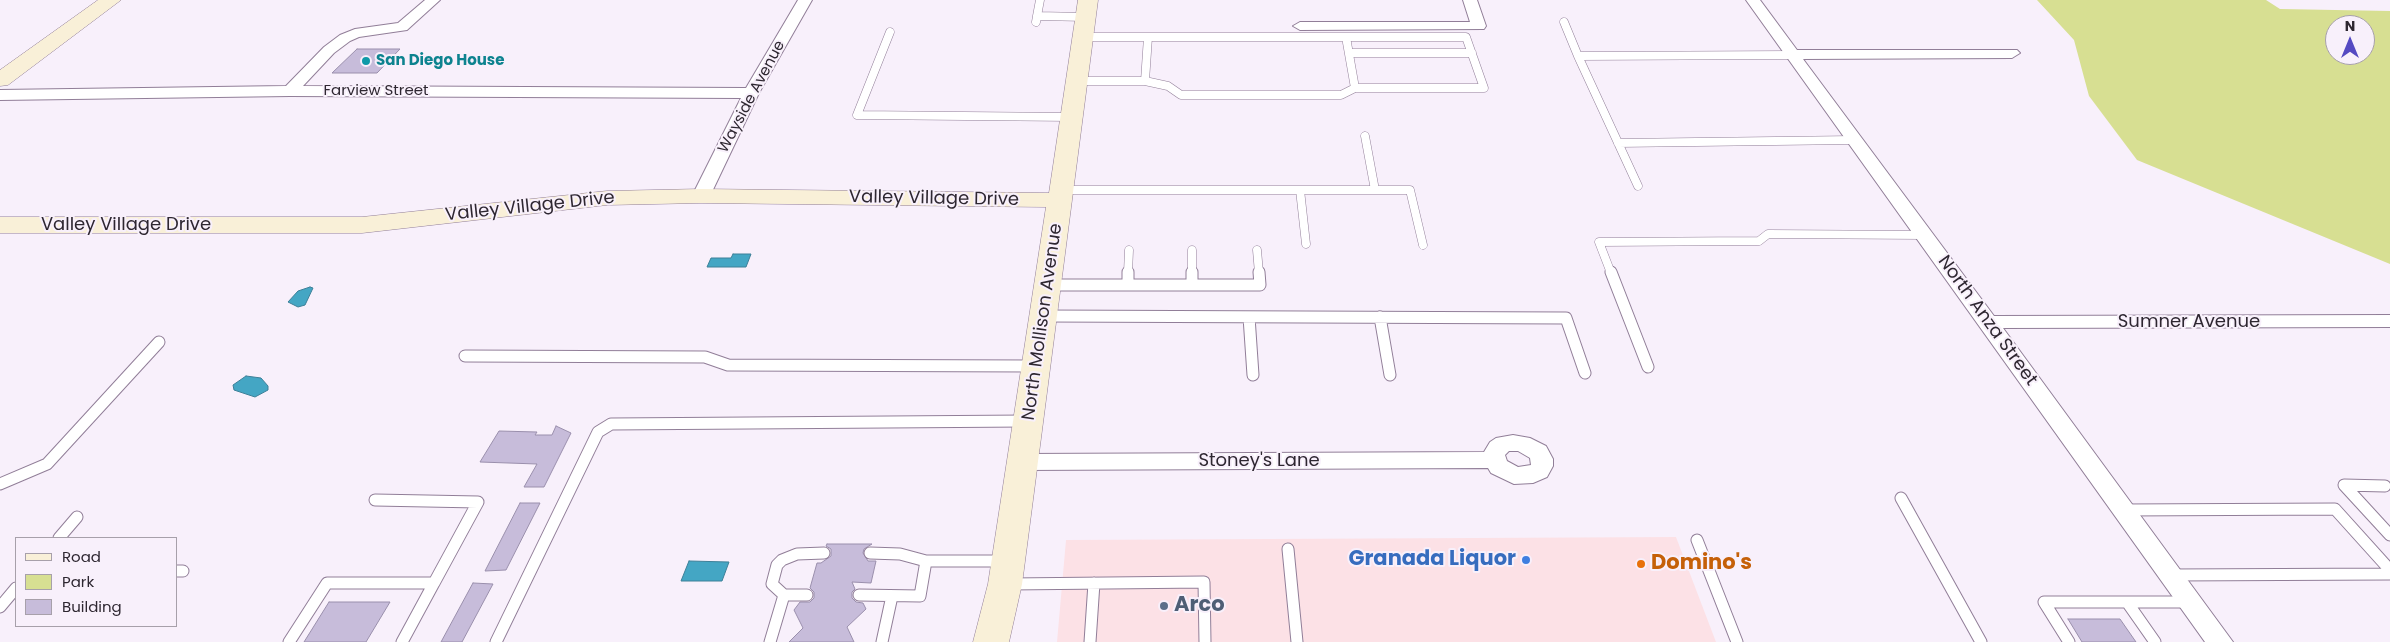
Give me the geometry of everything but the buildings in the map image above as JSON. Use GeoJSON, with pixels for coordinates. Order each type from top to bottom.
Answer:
{"type":"FeatureCollection","features":[{"type":"Feature","properties":{"kind":"street"},"geometry":{"type":"LineString","coordinates":[[0,80],[111,0]]}},
{"type":"Feature","properties":{"kind":"street"},"geometry":{"type":"LineString","coordinates":[[290,91],[329,50],[345,38],[355,33],[402,27],[432,0]]}},
{"type":"Feature","properties":{"kind":"street","name":"Wayside Avenue"},"geometry":{"type":"LineString","coordinates":[[701,196],[751,93],[806,0]]}},
{"type":"Feature","properties":{"kind":"street"},"geometry":{"type":"LineString","coordinates":[[1300,26],[1479,26],[1470,0]]}},
{"type":"Feature","properties":{"kind":"street","name":"North Anza Street"},"geometry":{"type":"LineString","coordinates":[[1753,0],[2220,642]]}},
{"type":"Feature","properties":{"kind":"street","name":"North Mollison Avenue"},"geometry":{"type":"LineString","coordinates":[[991,642],[1007,572],[1086,18]]}},
{"type":"Feature","properties":{"kind":"street"},"geometry":{"type":"LineString","coordinates":[[1792,55],[2012,53]]}},
{"type":"Feature","properties":{"kind":"street","name":"Farview Street"},"geometry":{"type":"LineString","coordinates":[[0,95],[290,91],[751,93]]}},
{"type":"Feature","properties":{"kind":"street","name":"Valley Village Drive"},"geometry":{"type":"LineString","coordinates":[[0,225],[362,225],[607,198],[1060,195]]}},
{"type":"Feature","properties":{"kind":"street","name":"Sumner Avenue"},"geometry":{"type":"LineString","coordinates":[[1988,322],[2390,321]]}},
{"type":"Feature","properties":{"kind":"street","name":"Stoney's Lane"},"geometry":{"type":"LineString","coordinates":[[1023,462],[1494,460]]}},
{"type":"Feature","properties":{"kind":"lane"},"geometry":{"type":"LineString","coordinates":[[1040,0],[1036,19],[1086,18],[1148,37],[1466,37],[1484,88],[1355,88],[1341,95],[1181,95],[1168,86],[1145,80],[1077,80]]}},
{"type":"Feature","properties":{"kind":"lane"},"geometry":{"type":"LineString","coordinates":[[1564,22],[1638,186]]}},
{"type":"Feature","properties":{"kind":"lane"},"geometry":{"type":"LineString","coordinates":[[890,32],[857,115],[1072,117]]}},
{"type":"Feature","properties":{"kind":"lane"},"geometry":{"type":"LineString","coordinates":[[1145,80],[1148,37]]}},
{"type":"Feature","properties":{"kind":"lane"},"geometry":{"type":"LineString","coordinates":[[1346,37],[1355,88]]}},
{"type":"Feature","properties":{"kind":"lane"},"geometry":{"type":"LineString","coordinates":[[1349,53],[1472,53]]}},
{"type":"Feature","properties":{"kind":"lane"},"geometry":{"type":"LineString","coordinates":[[1578,56],[1792,55]]}},
{"type":"Feature","properties":{"kind":"lane"},"geometry":{"type":"LineString","coordinates":[[1365,136],[1375,190]]}},
{"type":"Feature","properties":{"kind":"lane"},"geometry":{"type":"LineString","coordinates":[[1618,143],[1853,140]]}},
{"type":"Feature","properties":{"kind":"lane"},"geometry":{"type":"LineString","coordinates":[[1060,195],[1300,190],[1410,190],[1423,245]]}},
{"type":"Feature","properties":{"kind":"lane"},"geometry":{"type":"LineString","coordinates":[[1300,190],[1306,244]]}},
{"type":"Feature","properties":{"kind":"lane"},"geometry":{"type":"LineString","coordinates":[[1648,367],[1599,242],[1759,242],[1768,234],[1924,235]]}},
{"type":"Feature","properties":{"kind":"lane"},"geometry":{"type":"LineString","coordinates":[[1128,285],[1129,250]]}},
{"type":"Feature","properties":{"kind":"lane"},"geometry":{"type":"LineString","coordinates":[[1192,250],[1192,285]]}},
{"type":"Feature","properties":{"kind":"lane"},"geometry":{"type":"LineString","coordinates":[[1048,285],[1260,285],[1257,250]]}},
{"type":"Feature","properties":{"kind":"lane"},"geometry":{"type":"LineString","coordinates":[[1044,316],[1566,318],[1584,373]]}},
{"type":"Feature","properties":{"kind":"lane"},"geometry":{"type":"LineString","coordinates":[[1249,317],[1253,375]]}},
{"type":"Feature","properties":{"kind":"lane"},"geometry":{"type":"LineString","coordinates":[[1380,317],[1390,375]]}},
{"type":"Feature","properties":{"kind":"lane"},"geometry":{"type":"LineString","coordinates":[[0,484],[47,464],[159,342]]}},
{"type":"Feature","properties":{"kind":"lane"},"geometry":{"type":"LineString","coordinates":[[465,356],[705,357],[728,364],[1037,366]]}},
{"type":"Feature","properties":{"kind":"lane"},"geometry":{"type":"LineString","coordinates":[[496,642],[598,432],[611,424],[1029,421]]}},
{"type":"Feature","properties":{"kind":"lane"},"geometry":{"type":"LineString","coordinates":[[2385,486],[2344,486],[2390,535]]}},
{"type":"Feature","properties":{"kind":"lane"},"geometry":{"type":"LineString","coordinates":[[1901,498],[1982,642]]}},
{"type":"Feature","properties":{"kind":"lane"},"geometry":{"type":"LineString","coordinates":[[375,500],[478,502],[402,642]]}},
{"type":"Feature","properties":{"kind":"lane"},"geometry":{"type":"LineString","coordinates":[[2124,510],[2335,509],[2390,570]]}},
{"type":"Feature","properties":{"kind":"lane"},"geometry":{"type":"LineString","coordinates":[[60,537],[77,517]]}},
{"type":"Feature","properties":{"kind":"lane"},"geometry":{"type":"LineString","coordinates":[[1697,540],[1737,642]]}},
{"type":"Feature","properties":{"kind":"lane"},"geometry":{"type":"LineString","coordinates":[[1288,549],[1298,642]]}},
{"type":"Feature","properties":{"kind":"lane"},"geometry":{"type":"LineString","coordinates":[[807,595],[784,595],[772,584],[777,565],[782,560],[797,554],[824,553]]}},
{"type":"Feature","properties":{"kind":"lane"},"geometry":{"type":"LineString","coordinates":[[870,553],[900,554],[926,561],[1094,583],[1204,582],[1205,642]]}},
{"type":"Feature","properties":{"kind":"lane"},"geometry":{"type":"LineString","coordinates":[[859,595],[920,596],[926,561]]}},
{"type":"Feature","properties":{"kind":"lane"},"geometry":{"type":"LineString","coordinates":[[2172,575],[2390,574]]}},
{"type":"Feature","properties":{"kind":"lane"},"geometry":{"type":"LineString","coordinates":[[289,642],[327,583],[434,583]]}},
{"type":"Feature","properties":{"kind":"lane"},"geometry":{"type":"LineString","coordinates":[[1090,642],[1094,583]]}},
{"type":"Feature","properties":{"kind":"lane"},"geometry":{"type":"LineString","coordinates":[[0,607],[15,589]]}},
{"type":"Feature","properties":{"kind":"lane"},"geometry":{"type":"LineString","coordinates":[[770,642],[784,595]]}},
{"type":"Feature","properties":{"kind":"lane"},"geometry":{"type":"LineString","coordinates":[[882,642],[892,596]]}},
{"type":"Feature","properties":{"kind":"lane"},"geometry":{"type":"LineString","coordinates":[[2069,642],[2044,602],[2191,602]]}},
{"type":"Feature","properties":{"kind":"lane"},"geometry":{"type":"LineString","coordinates":[[2127,602],[2155,642]]}},
{"type":"Feature","properties":{"kind":"shaded area"},"geometry":{"type":"Polygon","coordinates":[[[1676,537],[1716,642],[1057,642],[1066,540],[1676,537]]]}},
{"type":"Feature","properties":{"kind":"green space"},"geometry":{"type":"Polygon","coordinates":[[[2037,0],[2266,0],[2280,9],[2390,11],[2390,264],[2137,160],[2089,96],[2074,40],[2037,0]]]}},
{"type":"Feature","properties":{"kind":"water"},"geometry":{"type":"Polygon","coordinates":[[[733,254],[751,254],[746,267],[707,267],[711,258],[731,258],[733,254]]]}},
{"type":"Feature","properties":{"kind":"water"},"geometry":{"type":"Polygon","coordinates":[[[310,287],[313,288],[305,305],[298,307],[288,302],[298,291],[310,287]]]}},
{"type":"Feature","properties":{"kind":"water"},"geometry":{"type":"Polygon","coordinates":[[[246,376],[261,378],[268,386],[268,390],[255,397],[234,390],[233,385],[246,376]]]}},
{"type":"Feature","properties":{"kind":"water"},"geometry":{"type":"Polygon","coordinates":[[[689,561],[729,562],[722,581],[681,581],[689,561]]]}},
{"type":"Feature","properties":{"kind":"place","name":"San Diego House"},"geometry":{"type":"Point","coordinates":[366,61]}},
{"type":"Feature","properties":{"kind":"place","name":"Granada Liquor"},"geometry":{"type":"Point","coordinates":[1526,560]}},
{"type":"Feature","properties":{"kind":"place","name":"Domino's"},"geometry":{"type":"Point","coordinates":[1641,564]}},
{"type":"Feature","properties":{"kind":"place","name":"Arco"},"geometry":{"type":"Point","coordinates":[1164,606]}}]}
